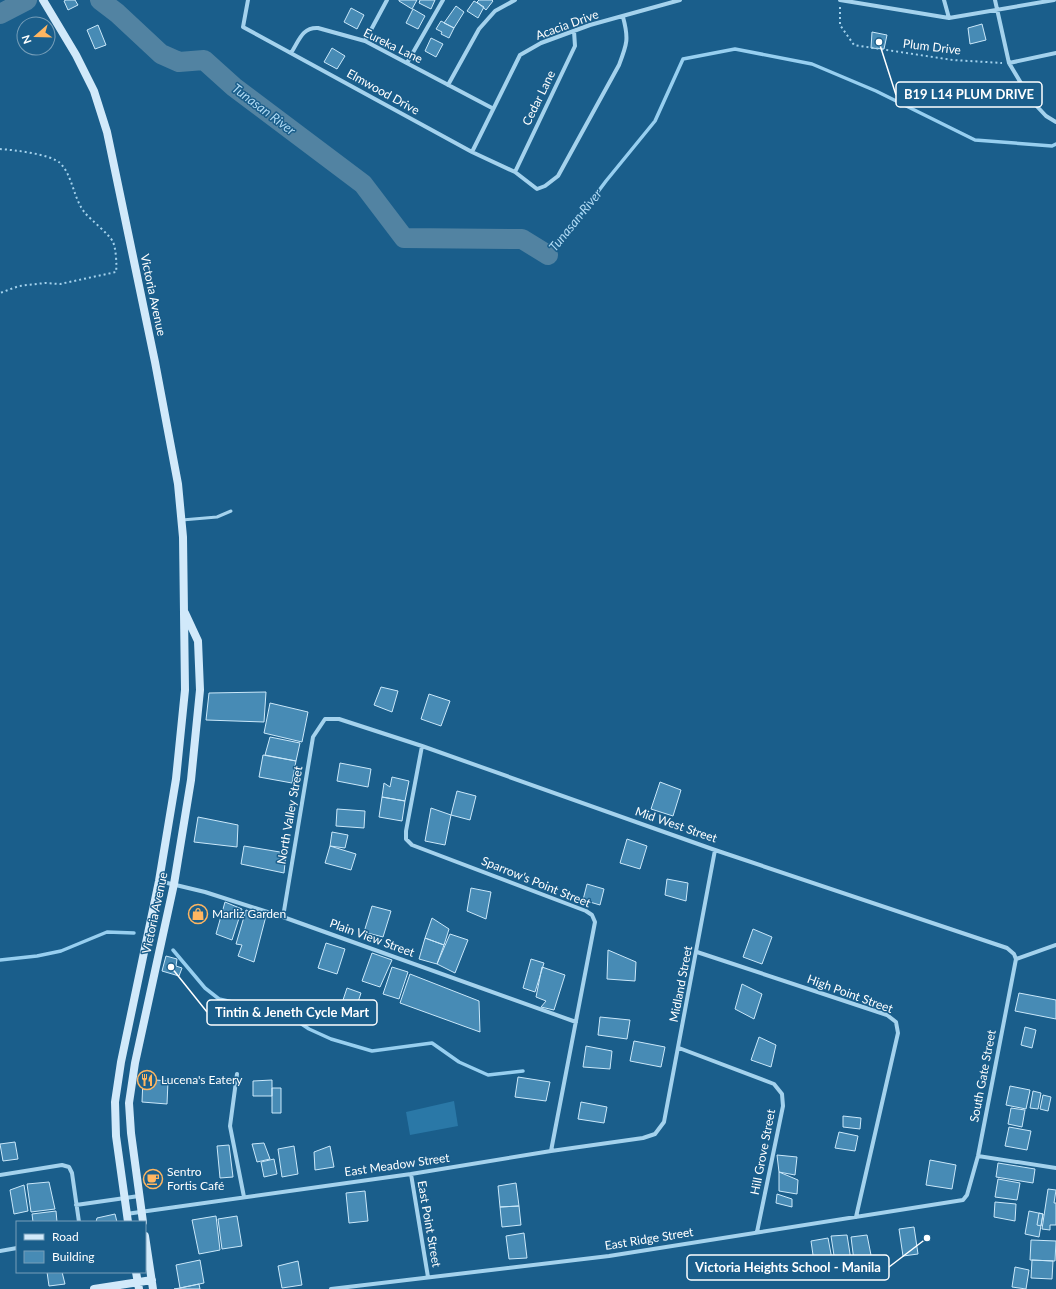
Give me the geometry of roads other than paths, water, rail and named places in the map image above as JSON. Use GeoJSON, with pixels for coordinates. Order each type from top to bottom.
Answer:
{"type":"FeatureCollection","features":[{"type":"Feature","properties":{"kind":"main road","name":"Victoria Avenue"},"geometry":{"type":"LineString","coordinates":[[43,0],[76,55],[94,91],[106,132],[155,362],[178,484],[181,520],[185,690],[176,779],[159,881],[121,1062],[115,1102],[116,1136],[127,1218]]}},
{"type":"Feature","properties":{"kind":"main road","name":"Victoria Avenue"},"geometry":{"type":"LineString","coordinates":[[143,1221],[131,1133],[129,1103],[135,1063],[174,884],[191,780],[200,690],[198,641],[184,610]]}},
{"type":"Feature","properties":{"kind":"main road"},"geometry":{"type":"LineString","coordinates":[[185,690],[200,690]]}},
{"type":"Feature","properties":{"kind":"main road"},"geometry":{"type":"LineString","coordinates":[[115,1102],[129,1103]]}},
{"type":"Feature","properties":{"kind":"main road"},"geometry":{"type":"LineString","coordinates":[[146,1242],[153,1289]]}},
{"type":"Feature","properties":{"kind":"main road"},"geometry":{"type":"LineString","coordinates":[[136,1273],[138,1286]]}},
{"type":"Feature","properties":{"kind":"main road"},"geometry":{"type":"LineString","coordinates":[[94,1289],[138,1286],[152,1280]]}},
{"type":"Feature","properties":{"kind":"street","name":"Elmwood Drive"},"geometry":{"type":"LineString","coordinates":[[248,0],[243,27],[472,152],[515,172],[537,188],[545,186],[558,176],[619,65],[626,46],[627,31],[623,17]]}},
{"type":"Feature","properties":{"kind":"street"},"geometry":{"type":"LineString","coordinates":[[365,41],[387,0]]}},
{"type":"Feature","properties":{"kind":"street"},"geometry":{"type":"LineString","coordinates":[[407,63],[443,0]]}},
{"type":"Feature","properties":{"kind":"street"},"geometry":{"type":"LineString","coordinates":[[448,84],[478,29],[495,11],[515,0]]}},
{"type":"Feature","properties":{"kind":"street","name":"Acacia Drive"},"geometry":{"type":"LineString","coordinates":[[472,152],[492,108],[520,56],[541,43],[590,25],[680,0]]}},
{"type":"Feature","properties":{"kind":"street"},"geometry":{"type":"LineString","coordinates":[[840,0],[949,18],[1046,0],[1054,0]]}},
{"type":"Feature","properties":{"kind":"street"},"geometry":{"type":"LineString","coordinates":[[944,0],[949,18]]}},
{"type":"Feature","properties":{"kind":"street"},"geometry":{"type":"LineString","coordinates":[[995,0],[1009,64],[1031,100],[1046,116],[1056,122]]}},
{"type":"Feature","properties":{"kind":"street","name":"Eureka Lane"},"geometry":{"type":"LineString","coordinates":[[291,53],[305,30],[310,28],[318,28],[365,41],[492,108]]}},
{"type":"Feature","properties":{"kind":"street","name":"Cedar Lane"},"geometry":{"type":"LineString","coordinates":[[515,172],[575,46],[574,31]]}},
{"type":"Feature","properties":{"kind":"street"},"geometry":{"type":"LineString","coordinates":[[1009,64],[1056,53]]}},
{"type":"Feature","properties":{"kind":"street","name":"Mid West Street"},"geometry":{"type":"LineString","coordinates":[[325,719],[339,719],[422,746],[715,850],[1007,948],[1014,954],[1016,959]]}},
{"type":"Feature","properties":{"kind":"street","name":"North Valley Street"},"geometry":{"type":"LineString","coordinates":[[283,917],[313,737],[325,719]]}},
{"type":"Feature","properties":{"kind":"street","name":"Sparrow's Point Street"},"geometry":{"type":"LineString","coordinates":[[422,746],[406,831],[406,839],[412,845],[586,911],[592,915],[595,922],[551,1151]]}},
{"type":"Feature","properties":{"kind":"street","name":"Midland Street"},"geometry":{"type":"LineString","coordinates":[[664,1122],[715,850]]}},
{"type":"Feature","properties":{"kind":"street","name":"Plain View Street"},"geometry":{"type":"LineString","coordinates":[[159,881],[205,892],[283,917],[576,1022]]}},
{"type":"Feature","properties":{"kind":"street"},"geometry":{"type":"LineString","coordinates":[[1016,959],[1056,945]]}},
{"type":"Feature","properties":{"kind":"street","name":"High Point Street"},"geometry":{"type":"LineString","coordinates":[[697,952],[887,1015],[896,1022],[898,1033],[856,1217]]}},
{"type":"Feature","properties":{"kind":"street","name":"South Gate Street"},"geometry":{"type":"LineString","coordinates":[[967,1195],[978,1156],[1016,959]]}},
{"type":"Feature","properties":{"kind":"street","name":"Hill Grove Street"},"geometry":{"type":"LineString","coordinates":[[679,1048],[774,1084],[782,1094],[783,1106],[757,1232]]}},
{"type":"Feature","properties":{"kind":"street"},"geometry":{"type":"LineString","coordinates":[[237,1074],[230,1126],[244,1197]]}},
{"type":"Feature","properties":{"kind":"street","name":"East Meadow Street"},"geometry":{"type":"LineString","coordinates":[[127,1218],[141,1212],[411,1174],[551,1151],[643,1138],[655,1134],[664,1122]]}},
{"type":"Feature","properties":{"kind":"street"},"geometry":{"type":"LineString","coordinates":[[978,1156],[1056,1168]]}},
{"type":"Feature","properties":{"kind":"street"},"geometry":{"type":"LineString","coordinates":[[0,1175],[62,1165],[69,1167],[72,1173],[79,1221]]}},
{"type":"Feature","properties":{"kind":"street","name":"East Point Street"},"geometry":{"type":"LineString","coordinates":[[411,1174],[428,1278]]}},
{"type":"Feature","properties":{"kind":"street","name":"East Ridge Street"},"geometry":{"type":"LineString","coordinates":[[331,1289],[609,1256],[957,1202],[963,1200],[967,1195]]}},
{"type":"Feature","properties":{"kind":"street"},"geometry":{"type":"LineString","coordinates":[[76,1205],[140,1196]]}},
{"type":"Feature","properties":{"kind":"street"},"geometry":{"type":"LineString","coordinates":[[0,1251],[16,1248]]}},
{"type":"Feature","properties":{"kind":"lane"},"geometry":{"type":"LineString","coordinates":[[181,520],[217,517],[231,511]]}},
{"type":"Feature","properties":{"kind":"waterway","name":"Tunasan River"},"geometry":{"type":"LineString","coordinates":[[0,14],[27,0]]}},
{"type":"Feature","properties":{"kind":"waterway","name":"Tunasan River"},"geometry":{"type":"LineString","coordinates":[[100,0],[117,13],[161,54],[179,62],[204,60],[234,87],[363,184],[404,238],[522,239],[548,255]]}},
{"type":"Feature","properties":{"kind":"waterway","name":"Tunasan River"},"geometry":{"type":"LineString","coordinates":[[548,255],[655,121],[683,59],[735,49],[812,64],[876,91],[975,140],[1052,146],[1056,144]]}},
{"type":"Feature","properties":{"kind":"waterway"},"geometry":{"type":"LineString","coordinates":[[0,960],[37,956],[61,951],[107,932],[134,933]]}},
{"type":"Feature","properties":{"kind":"waterway"},"geometry":{"type":"LineString","coordinates":[[173,950],[205,988],[219,999],[274,1011],[331,1039],[372,1051],[432,1043],[459,1062],[488,1075],[523,1071]]}},
{"type":"Feature","properties":{"kind":"place","name":"B19 L14 PLUM DRIVE"},"geometry":{"type":"Point","coordinates":[879,42]}},
{"type":"Feature","properties":{"kind":"place","name":"Marliz Garden"},"geometry":{"type":"Point","coordinates":[198,914]}},
{"type":"Feature","properties":{"kind":"place","name":"Tintin & Jeneth Cycle Mart"},"geometry":{"type":"Point","coordinates":[171,967]}},
{"type":"Feature","properties":{"kind":"place","name":"Lucena's Eatery"},"geometry":{"type":"Point","coordinates":[147,1080]}},
{"type":"Feature","properties":{"kind":"place","name":"Sentro Fortis Café"},"geometry":{"type":"Point","coordinates":[153,1179]}},
{"type":"Feature","properties":{"kind":"place","name":"Victoria Heights School - Manila"},"geometry":{"type":"Point","coordinates":[927,1238]}}]}
